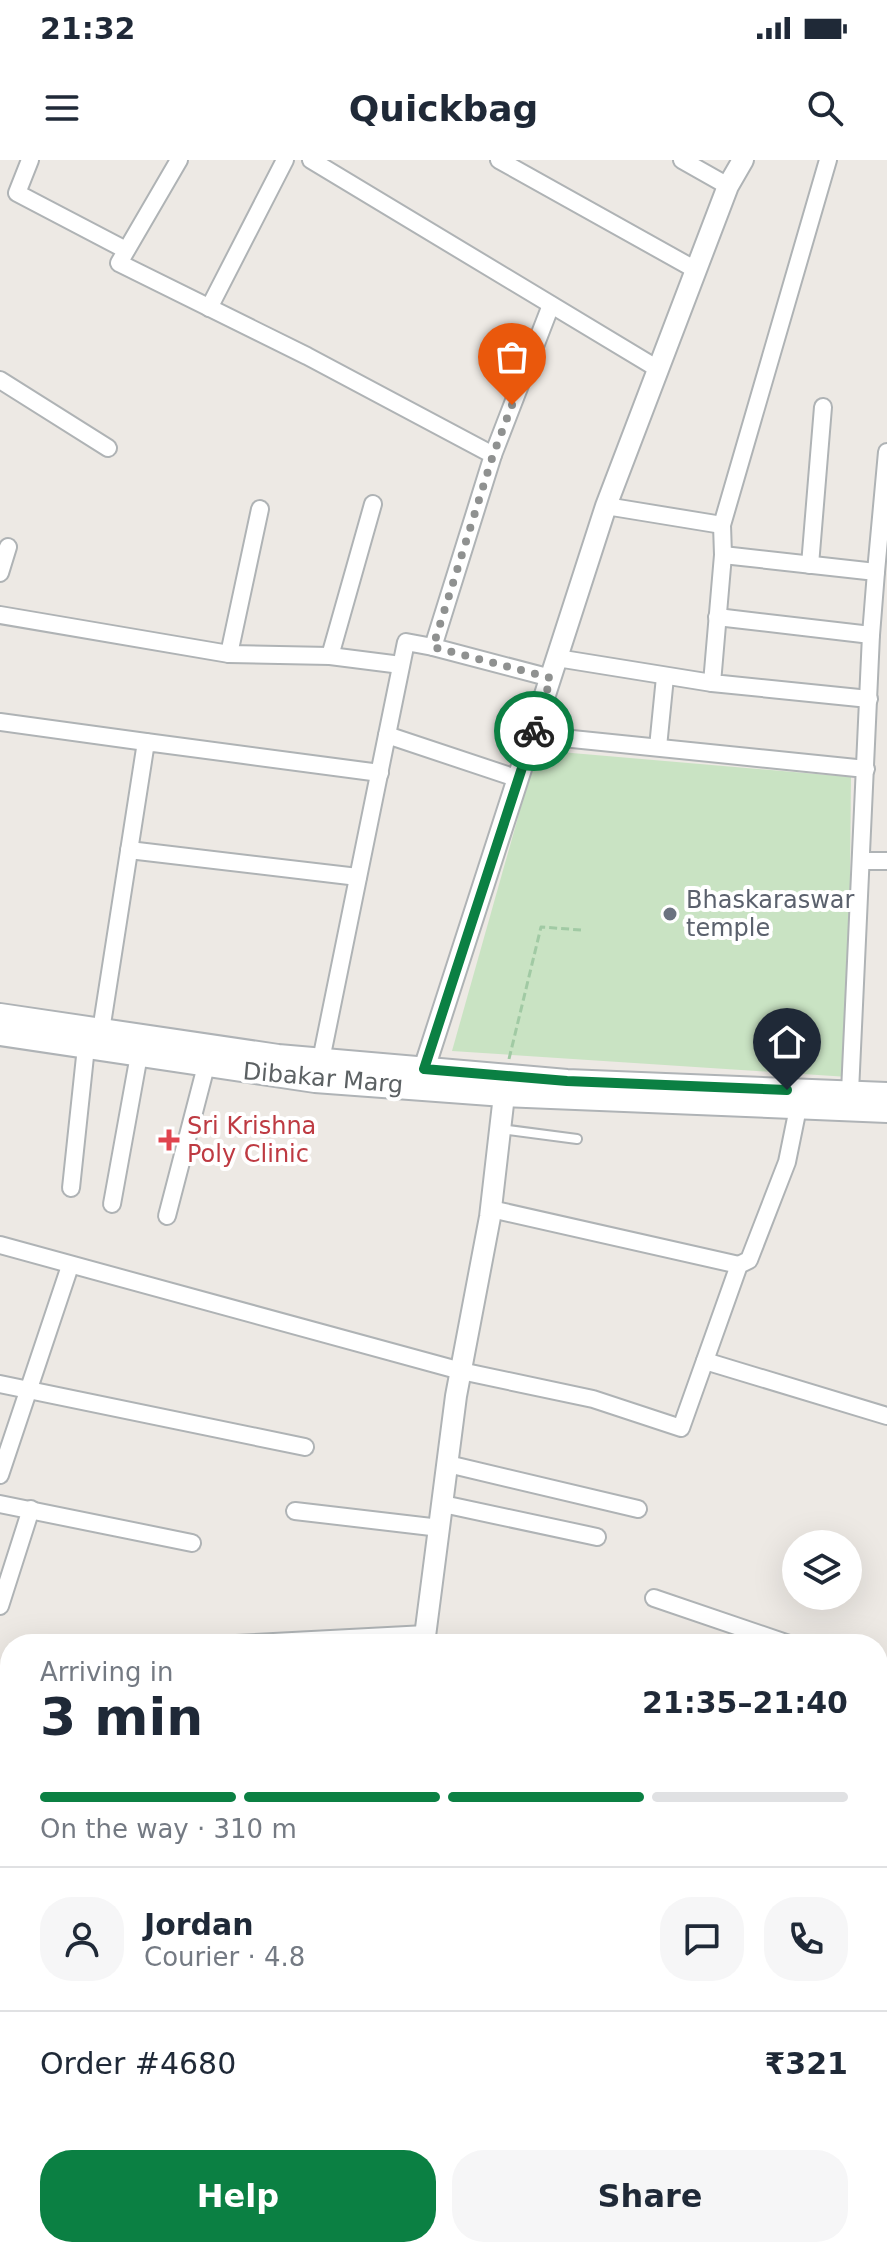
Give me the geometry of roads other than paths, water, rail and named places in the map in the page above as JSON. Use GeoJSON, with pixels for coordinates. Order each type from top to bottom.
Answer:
{"type":"FeatureCollection","features":[{"type":"Feature","properties":{"kind":"main road","name":"Dibakar Marg"},"geometry":{"type":"LineString","coordinates":[[0,1015],[139,1055],[315,1081],[887,1094]]}},
{"type":"Feature","properties":{"kind":"main road","name":"Dibakar Marg"},"geometry":{"type":"LineString","coordinates":[[0,1034],[424,1069],[505,1086],[798,1108],[887,1111]]}},
{"type":"Feature","properties":{"kind":"street"},"geometry":{"type":"LineString","coordinates":[[17,193],[30,160]]}},
{"type":"Feature","properties":{"kind":"street"},"geometry":{"type":"LineString","coordinates":[[179,160],[119,263],[493,455]]}},
{"type":"Feature","properties":{"kind":"street"},"geometry":{"type":"LineString","coordinates":[[209,308],[285,160]]}},
{"type":"Feature","properties":{"kind":"street"},"geometry":{"type":"LineString","coordinates":[[311,160],[658,369]]}},
{"type":"Feature","properties":{"kind":"street"},"geometry":{"type":"LineString","coordinates":[[499,160],[696,270]]}},
{"type":"Feature","properties":{"kind":"street"},"geometry":{"type":"LineString","coordinates":[[682,160],[728,186]]}},
{"type":"Feature","properties":{"kind":"street"},"geometry":{"type":"LineString","coordinates":[[424,1069],[606,506],[728,186],[743,160]]}},
{"type":"Feature","properties":{"kind":"street"},"geometry":{"type":"LineString","coordinates":[[712,683],[723,555],[722,525],[828,160]]}},
{"type":"Feature","properties":{"kind":"street"},"geometry":{"type":"LineString","coordinates":[[0,199],[17,193],[126,250]]}},
{"type":"Feature","properties":{"kind":"street"},"geometry":{"type":"LineString","coordinates":[[433,647],[493,455],[551,305]]}},
{"type":"Feature","properties":{"kind":"street"},"geometry":{"type":"LineString","coordinates":[[0,380],[108,448]]}},
{"type":"Feature","properties":{"kind":"street"},"geometry":{"type":"LineString","coordinates":[[810,565],[823,407]]}},
{"type":"Feature","properties":{"kind":"street"},"geometry":{"type":"LineString","coordinates":[[850,1092],[871,635],[887,452]]}},
{"type":"Feature","properties":{"kind":"street"},"geometry":{"type":"LineString","coordinates":[[330,656],[373,504]]}},
{"type":"Feature","properties":{"kind":"street"},"geometry":{"type":"LineString","coordinates":[[606,506],[722,525]]}},
{"type":"Feature","properties":{"kind":"street"},"geometry":{"type":"LineString","coordinates":[[229,654],[260,509]]}},
{"type":"Feature","properties":{"kind":"street"},"geometry":{"type":"LineString","coordinates":[[0,573],[8,547]]}},
{"type":"Feature","properties":{"kind":"street"},"geometry":{"type":"LineString","coordinates":[[723,555],[876,572]]}},
{"type":"Feature","properties":{"kind":"street"},"geometry":{"type":"LineString","coordinates":[[0,615],[229,654],[330,656],[401,665]]}},
{"type":"Feature","properties":{"kind":"street"},"geometry":{"type":"LineString","coordinates":[[717,617],[871,635]]}},
{"type":"Feature","properties":{"kind":"street"},"geometry":{"type":"LineString","coordinates":[[321,1060],[406,642],[551,678]]}},
{"type":"Feature","properties":{"kind":"street"},"geometry":{"type":"LineString","coordinates":[[557,658],[665,677],[869,699]]}},
{"type":"Feature","properties":{"kind":"street"},"geometry":{"type":"LineString","coordinates":[[658,747],[665,677]]}},
{"type":"Feature","properties":{"kind":"street"},"geometry":{"type":"LineString","coordinates":[[0,722],[380,773]]}},
{"type":"Feature","properties":{"kind":"street"},"geometry":{"type":"LineString","coordinates":[[387,735],[519,779]]}},
{"type":"Feature","properties":{"kind":"street"},"geometry":{"type":"LineString","coordinates":[[533,735],[866,769]]}},
{"type":"Feature","properties":{"kind":"street"},"geometry":{"type":"LineString","coordinates":[[71,1188],[146,742]]}},
{"type":"Feature","properties":{"kind":"street"},"geometry":{"type":"LineString","coordinates":[[129,850],[358,877]]}},
{"type":"Feature","properties":{"kind":"street"},"geometry":{"type":"LineString","coordinates":[[863,861],[887,861]]}},
{"type":"Feature","properties":{"kind":"street"},"geometry":{"type":"LineString","coordinates":[[112,1204],[139,1055]]}},
{"type":"Feature","properties":{"kind":"street"},"geometry":{"type":"LineString","coordinates":[[167,1216],[206,1066]]}},
{"type":"Feature","properties":{"kind":"street"},"geometry":{"type":"LineString","coordinates":[[426,1634],[461,1371],[491,1209],[505,1086]]}},
{"type":"Feature","properties":{"kind":"street"},"geometry":{"type":"LineString","coordinates":[[491,1209],[739,1265],[749,1260],[787,1162],[798,1108]]}},
{"type":"Feature","properties":{"kind":"street"},"geometry":{"type":"LineString","coordinates":[[0,1245],[461,1371],[593,1399],[681,1428],[739,1265]]}},
{"type":"Feature","properties":{"kind":"street"},"geometry":{"type":"LineString","coordinates":[[0,1475],[70,1266]]}},
{"type":"Feature","properties":{"kind":"street"},"geometry":{"type":"LineString","coordinates":[[705,1361],[887,1416]]}},
{"type":"Feature","properties":{"kind":"street"},"geometry":{"type":"LineString","coordinates":[[0,1384],[305,1447]]}},
{"type":"Feature","properties":{"kind":"street"},"geometry":{"type":"LineString","coordinates":[[448,1464],[638,1509]]}},
{"type":"Feature","properties":{"kind":"street"},"geometry":{"type":"LineString","coordinates":[[0,1504],[192,1543]]}},
{"type":"Feature","properties":{"kind":"street"},"geometry":{"type":"LineString","coordinates":[[443,1504],[597,1537]]}},
{"type":"Feature","properties":{"kind":"street"},"geometry":{"type":"LineString","coordinates":[[0,1606],[31,1509]]}},
{"type":"Feature","properties":{"kind":"street"},"geometry":{"type":"LineString","coordinates":[[295,1511],[440,1528]]}},
{"type":"Feature","properties":{"kind":"street"},"geometry":{"type":"LineString","coordinates":[[654,1598],[760,1634]]}},
{"type":"Feature","properties":{"kind":"lane"},"geometry":{"type":"LineString","coordinates":[[500,1129],[577,1139]]}},
{"type":"Feature","properties":{"kind":"place","name":"Bhaskaraswar temple"},"geometry":{"type":"Point","coordinates":[670,914]}},
{"type":"Feature","properties":{"kind":"place","name":"Sri Krishna Poly Clinic"},"geometry":{"type":"Point","coordinates":[169,1140]}}]}
